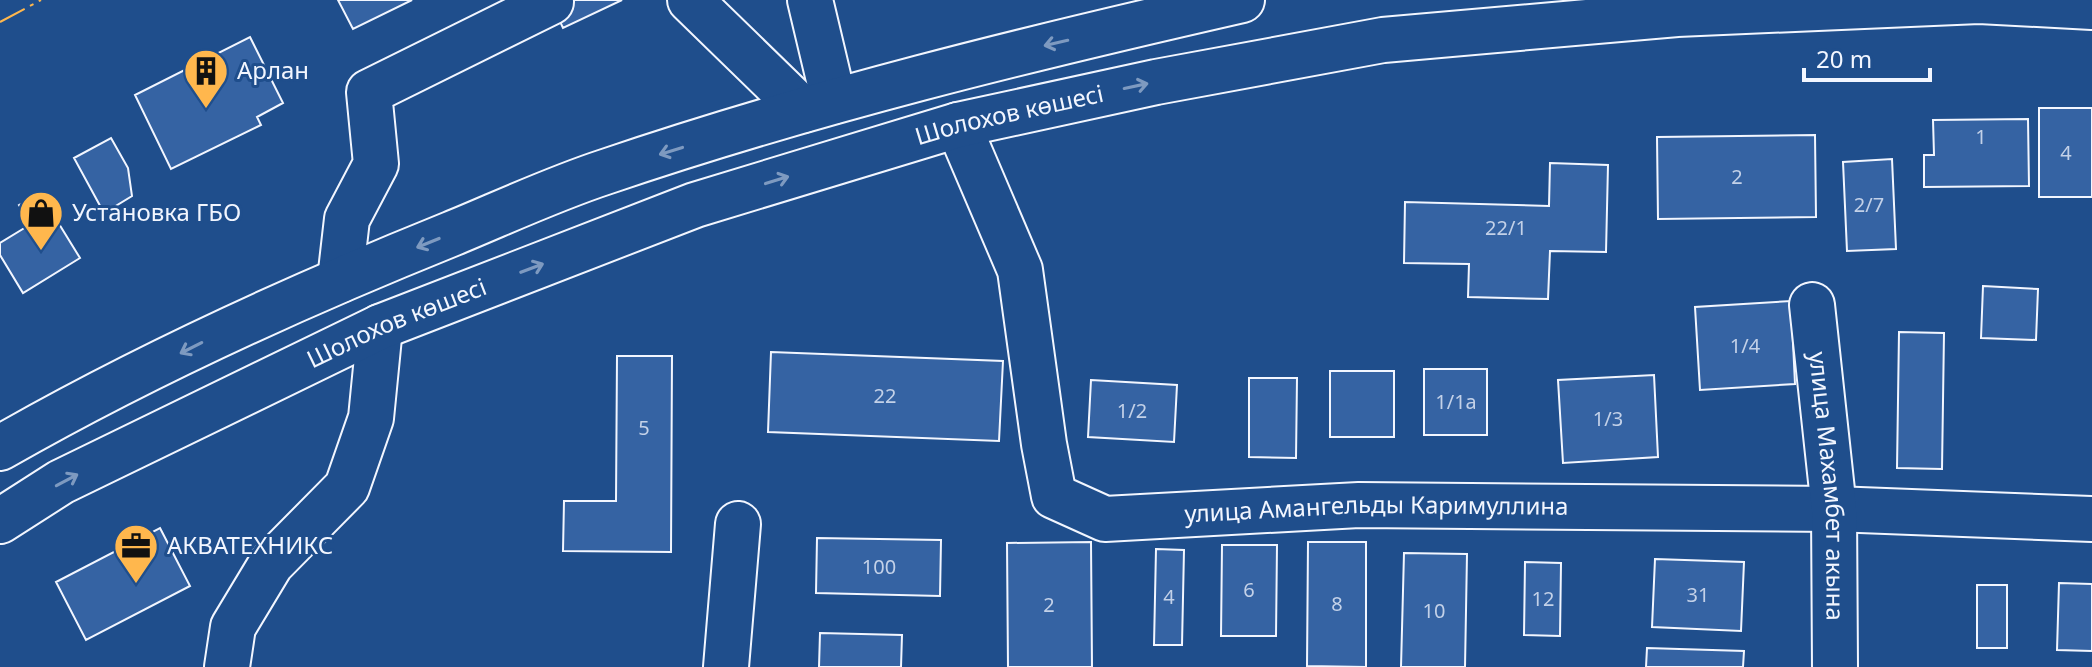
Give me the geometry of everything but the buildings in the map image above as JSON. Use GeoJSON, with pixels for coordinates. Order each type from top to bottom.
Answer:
{"type":"FeatureCollection","features":[{"type":"Feature","properties":{"kind":"main road"},"geometry":{"type":"LineString","coordinates":[[690,0],[819,106]]}},
{"type":"Feature","properties":{"kind":"main road"},"geometry":{"type":"LineString","coordinates":[[810,0],[819,106]]}},
{"type":"Feature","properties":{"kind":"main road"},"geometry":{"type":"LineString","coordinates":[[0,448],[212,337],[340,280],[603,172],[819,106],[1030,49],[1242,0]]}},
{"type":"Feature","properties":{"kind":"main road","name":"Шолохов көшесі"},"geometry":{"type":"LineString","coordinates":[[0,521],[61,482],[380,327],[695,205],[958,125],[1156,82],[1383,40],[1693,14],[1979,1],[2092,7]]}},
{"type":"Feature","properties":{"kind":"main road"},"geometry":{"type":"LineString","coordinates":[[340,280],[347,219],[376,164],[369,92],[551,2]]}},
{"type":"Feature","properties":{"kind":"main road","name":"улица Амангельды Каримуллина"},"geometry":{"type":"LineString","coordinates":[[958,125],[1020,270],[1054,496],[1105,519],[1359,505],[1834,509],[2092,519]]}},
{"type":"Feature","properties":{"kind":"main road","name":"улица Махамбет акына"},"geometry":{"type":"LineString","coordinates":[[1812,305],[1834,509],[1835,667]]}},
{"type":"Feature","properties":{"kind":"main road"},"geometry":{"type":"LineString","coordinates":[[227,667],[233,627],[271,564],[347,487],[371,418],[380,327]]}},
{"type":"Feature","properties":{"kind":"main road"},"geometry":{"type":"LineString","coordinates":[[726,667],[738,524]]}},
{"type":"Feature","properties":{"kind":"power"},"geometry":{"type":"LineString","coordinates":[[0,22],[41,0]]}},
{"type":"Feature","properties":{"kind":"place","name":"Арлан"},"geometry":{"type":"Point","coordinates":[206,110]}},
{"type":"Feature","properties":{"kind":"place","name":"Установка ГБО"},"geometry":{"type":"Point","coordinates":[41,252]}},
{"type":"Feature","properties":{"kind":"place","name":"АКВАТЕХНИКС"},"geometry":{"type":"Point","coordinates":[136,585]}}]}
